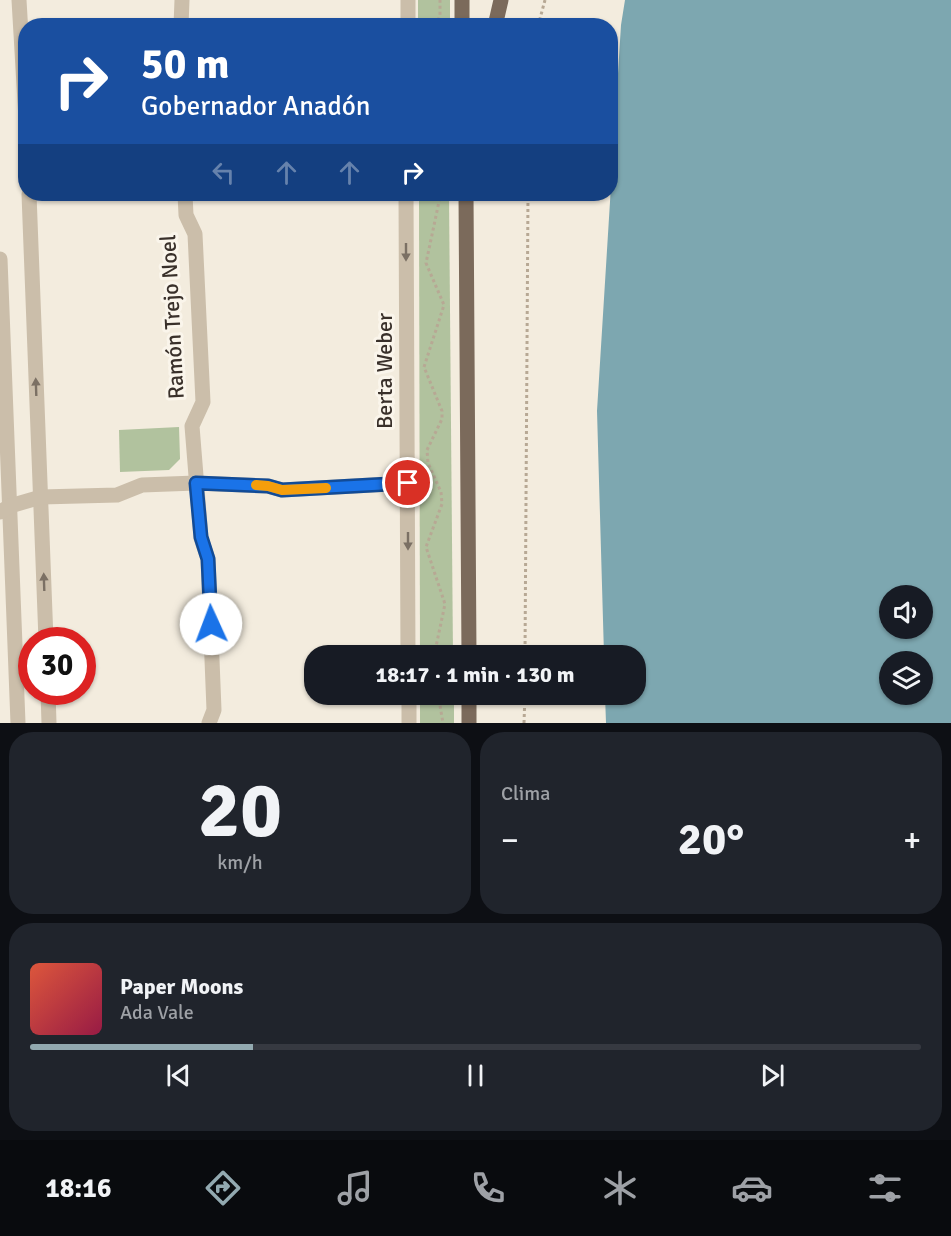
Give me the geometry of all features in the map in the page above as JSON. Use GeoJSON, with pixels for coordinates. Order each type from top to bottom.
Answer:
{"type":"FeatureCollection","features":[{"type":"Feature","properties":{"kind":"main road"},"geometry":{"type":"LineString","coordinates":[[462,0],[462,18]]}},
{"type":"Feature","properties":{"kind":"main road"},"geometry":{"type":"LineString","coordinates":[[497,18],[501,0]]}},
{"type":"Feature","properties":{"kind":"main road"},"geometry":{"type":"LineString","coordinates":[[466,201],[469,645]]}},
{"type":"Feature","properties":{"kind":"main road"},"geometry":{"type":"LineString","coordinates":[[467,239],[472,201]]}},
{"type":"Feature","properties":{"kind":"main road"},"geometry":{"type":"LineString","coordinates":[[469,705],[469,723]]}},
{"type":"Feature","properties":{"kind":"street"},"geometry":{"type":"LineString","coordinates":[[19,0],[20,18]]}},
{"type":"Feature","properties":{"kind":"street"},"geometry":{"type":"LineString","coordinates":[[181,18],[182,0]]}},
{"type":"Feature","properties":{"kind":"street"},"geometry":{"type":"LineString","coordinates":[[408,0],[408,18]]}},
{"type":"Feature","properties":{"kind":"street"},"geometry":{"type":"LineString","coordinates":[[29,201],[46,627]]}},
{"type":"Feature","properties":{"kind":"street","name":"Ramón Trejo Noel"},"geometry":{"type":"LineString","coordinates":[[185,201],[186,215],[195,234],[203,402],[192,426],[201,537],[208,559],[214,710],[209,723]]}},
{"type":"Feature","properties":{"kind":"street","name":"Berta Weber"},"geometry":{"type":"LineString","coordinates":[[406,201],[408,645]]}},
{"type":"Feature","properties":{"kind":"street"},"geometry":{"type":"LineString","coordinates":[[0,259],[7,468],[5,509],[18,723]]}},
{"type":"Feature","properties":{"kind":"street"},"geometry":{"type":"LineString","coordinates":[[5,509],[41,497],[117,495],[142,485],[196,483],[268,486],[282,490],[408,483]]}},
{"type":"Feature","properties":{"kind":"street"},"geometry":{"type":"LineString","coordinates":[[48,705],[49,723]]}},
{"type":"Feature","properties":{"kind":"street"},"geometry":{"type":"LineString","coordinates":[[409,705],[409,723]]}},
{"type":"Feature","properties":{"kind":"path"},"geometry":{"type":"LineString","coordinates":[[439,18],[440,0]]}},
{"type":"Feature","properties":{"kind":"path"},"geometry":{"type":"LineString","coordinates":[[540,18],[545,0]]}},
{"type":"Feature","properties":{"kind":"path"},"geometry":{"type":"LineString","coordinates":[[436,645],[445,604],[426,547],[442,504],[441,492],[428,463],[426,450],[442,419],[442,411],[424,367],[444,305],[426,263],[439,201]]}},
{"type":"Feature","properties":{"kind":"path"},"geometry":{"type":"LineString","coordinates":[[525,645],[528,201]]}},
{"type":"Feature","properties":{"kind":"path"},"geometry":{"type":"LineString","coordinates":[[440,705],[443,723]]}},
{"type":"Feature","properties":{"kind":"path"},"geometry":{"type":"LineString","coordinates":[[525,705],[525,723]]}},
{"type":"Feature","properties":{"kind":"green space"},"geometry":{"type":"Polygon","coordinates":[[[418,0],[450,0],[450,18],[418,18],[418,0]]]}},
{"type":"Feature","properties":{"kind":"green space"},"geometry":{"type":"Polygon","coordinates":[[[419,201],[449,201],[453,645],[420,645],[419,201]]]}},
{"type":"Feature","properties":{"kind":"green space"},"geometry":{"type":"Polygon","coordinates":[[[179,427],[180,459],[169,470],[120,472],[119,430],[179,427]]]}},
{"type":"Feature","properties":{"kind":"green space"},"geometry":{"type":"Polygon","coordinates":[[[420,705],[454,705],[454,723],[420,723],[420,705]]]}},
{"type":"Feature","properties":{"kind":"water"},"geometry":{"type":"Polygon","coordinates":[[[625,0],[951,0],[951,723],[606,723],[605,705],[646,705],[646,645],[604,645],[597,411],[610,201],[618,201],[618,73],[625,0]]]}},
{"type":"Feature","properties":{"kind":"slow traffic"},"geometry":{"type":"LineString","coordinates":[[256,485],[282,490],[326,488]]}},
{"type":"Feature","properties":{"kind":"route"},"geometry":{"type":"LineString","coordinates":[[211,624],[208,559],[201,537],[196,483],[268,486],[282,490],[408,483]]}}]}
